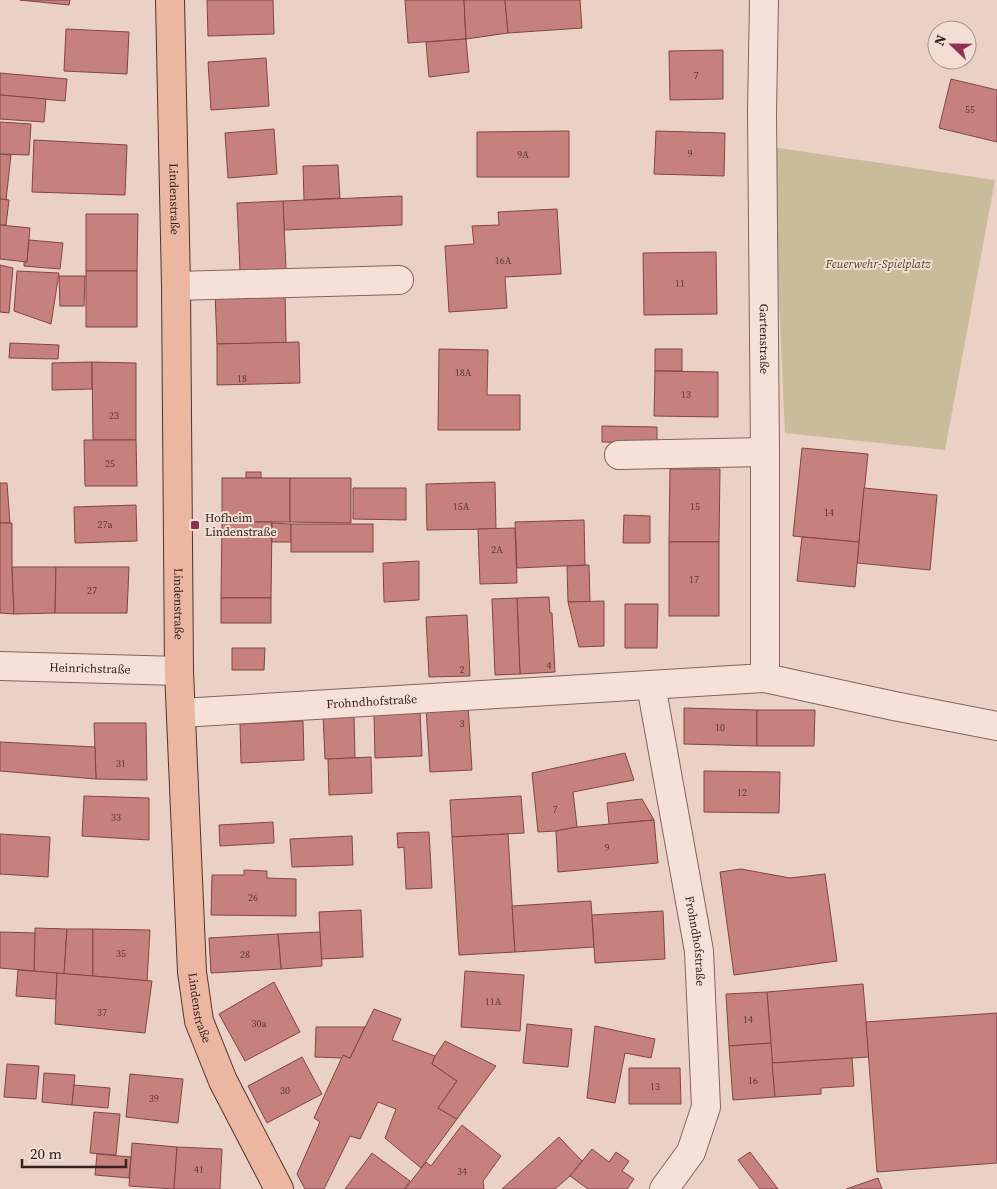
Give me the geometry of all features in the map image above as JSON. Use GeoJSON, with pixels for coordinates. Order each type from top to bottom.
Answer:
{"type":"FeatureCollection","features":[{"type":"Feature","properties":{"kind":"main road","name":"Lindenstraße"},"geometry":{"type":"LineString","coordinates":[[170,0],[176,286],[179,671],[192,964],[199,1022],[223,1081],[279,1189]]}},
{"type":"Feature","properties":{"kind":"street","name":"Gartenstraße"},"geometry":{"type":"LineString","coordinates":[[764,0],[762,112],[765,678]]}},
{"type":"Feature","properties":{"kind":"street"},"geometry":{"type":"LineString","coordinates":[[176,286],[399,280]]}},
{"type":"Feature","properties":{"kind":"street"},"geometry":{"type":"LineString","coordinates":[[619,455],[765,452]]}},
{"type":"Feature","properties":{"kind":"street","name":"Heinrichstraße"},"geometry":{"type":"LineString","coordinates":[[0,666],[179,671]]}},
{"type":"Feature","properties":{"kind":"street","name":"Frohndhofstraße"},"geometry":{"type":"LineString","coordinates":[[181,712],[765,678],[997,726]]}},
{"type":"Feature","properties":{"kind":"street","name":"Frohndhofstraße"},"geometry":{"type":"LineString","coordinates":[[651,685],[699,950],[706,1107],[691,1152],[664,1189]]}},
{"type":"Feature","properties":{"kind":"green space","name":"Feuerwehr-Spielplatz"},"geometry":{"type":"Polygon","coordinates":[[[772,147],[995,180],[945,450],[785,433],[772,147]]]}},
{"type":"Feature","properties":{"kind":"building"},"geometry":{"type":"Polygon","coordinates":[[[20,0],[70,0],[69,5],[20,0]]]}},
{"type":"Feature","properties":{"kind":"building"},"geometry":{"type":"Polygon","coordinates":[[[207,0],[273,0],[274,34],[208,36],[207,0]]]}},
{"type":"Feature","properties":{"kind":"building"},"geometry":{"type":"Polygon","coordinates":[[[405,0],[464,0],[466,39],[408,43],[405,0]]]}},
{"type":"Feature","properties":{"kind":"building"},"geometry":{"type":"Polygon","coordinates":[[[464,0],[505,0],[508,33],[466,39],[464,0]]]}},
{"type":"Feature","properties":{"kind":"building"},"geometry":{"type":"Polygon","coordinates":[[[505,0],[580,0],[582,28],[508,33],[505,0]]]}},
{"type":"Feature","properties":{"kind":"building"},"geometry":{"type":"Polygon","coordinates":[[[66,29],[129,32],[127,74],[64,71],[66,29]]]}},
{"type":"Feature","properties":{"kind":"building"},"geometry":{"type":"Polygon","coordinates":[[[466,39],[469,72],[429,77],[426,42],[466,39]]]}},
{"type":"Feature","properties":{"kind":"building"},"geometry":{"type":"Polygon","coordinates":[[[723,50],[723,99],[670,100],[669,51],[723,50]]]}},
{"type":"Feature","properties":{"kind":"building"},"geometry":{"type":"Polygon","coordinates":[[[266,58],[269,106],[211,110],[208,62],[266,58]]]}},
{"type":"Feature","properties":{"kind":"building"},"geometry":{"type":"Polygon","coordinates":[[[0,73],[67,79],[65,101],[0,95],[0,73]]]}},
{"type":"Feature","properties":{"kind":"building"},"geometry":{"type":"Polygon","coordinates":[[[951,79],[997,90],[997,142],[939,128],[951,79]]]}},
{"type":"Feature","properties":{"kind":"building"},"geometry":{"type":"Polygon","coordinates":[[[0,95],[46,99],[44,122],[0,119],[0,95]]]}},
{"type":"Feature","properties":{"kind":"building"},"geometry":{"type":"Polygon","coordinates":[[[0,122],[31,124],[29,155],[0,154],[0,122]]]}},
{"type":"Feature","properties":{"kind":"building"},"geometry":{"type":"Polygon","coordinates":[[[274,129],[277,174],[228,178],[225,133],[274,129]]]}},
{"type":"Feature","properties":{"kind":"building"},"geometry":{"type":"Polygon","coordinates":[[[569,131],[569,177],[477,177],[477,132],[569,131]]]}},
{"type":"Feature","properties":{"kind":"building"},"geometry":{"type":"Polygon","coordinates":[[[656,131],[725,133],[724,176],[654,174],[656,131]]]}},
{"type":"Feature","properties":{"kind":"building"},"geometry":{"type":"Polygon","coordinates":[[[34,140],[127,145],[125,195],[32,192],[34,140]]]}},
{"type":"Feature","properties":{"kind":"building"},"geometry":{"type":"Polygon","coordinates":[[[0,154],[11,155],[6,200],[0,199],[0,154]]]}},
{"type":"Feature","properties":{"kind":"building"},"geometry":{"type":"Polygon","coordinates":[[[338,165],[340,198],[304,200],[303,166],[338,165]]]}},
{"type":"Feature","properties":{"kind":"building"},"geometry":{"type":"Polygon","coordinates":[[[402,196],[402,225],[284,230],[283,201],[402,196]]]}},
{"type":"Feature","properties":{"kind":"building"},"geometry":{"type":"Polygon","coordinates":[[[0,199],[9,200],[6,225],[0,225],[0,199]]]}},
{"type":"Feature","properties":{"kind":"building"},"geometry":{"type":"Polygon","coordinates":[[[283,201],[286,269],[240,271],[237,203],[283,201]]]}},
{"type":"Feature","properties":{"kind":"building"},"geometry":{"type":"Polygon","coordinates":[[[557,209],[561,274],[505,277],[507,308],[449,312],[445,246],[474,244],[472,226],[499,225],[498,212],[557,209]]]}},
{"type":"Feature","properties":{"kind":"building"},"geometry":{"type":"Polygon","coordinates":[[[86,214],[138,214],[137,271],[86,271],[86,214]]]}},
{"type":"Feature","properties":{"kind":"building"},"geometry":{"type":"Polygon","coordinates":[[[0,225],[30,228],[27,262],[0,259],[0,225]]]}},
{"type":"Feature","properties":{"kind":"building"},"geometry":{"type":"Polygon","coordinates":[[[29,240],[63,243],[60,269],[24,266],[24,262],[27,262],[29,240]]]}},
{"type":"Feature","properties":{"kind":"building"},"geometry":{"type":"Polygon","coordinates":[[[716,252],[717,314],[644,315],[643,253],[716,252]]]}},
{"type":"Feature","properties":{"kind":"building"},"geometry":{"type":"Polygon","coordinates":[[[0,265],[13,268],[9,313],[0,312],[0,265]]]}},
{"type":"Feature","properties":{"kind":"building"},"geometry":{"type":"Polygon","coordinates":[[[17,271],[59,273],[51,324],[14,311],[17,271]]]}},
{"type":"Feature","properties":{"kind":"building"},"geometry":{"type":"Polygon","coordinates":[[[86,271],[137,271],[137,327],[86,327],[86,271]]]}},
{"type":"Feature","properties":{"kind":"building"},"geometry":{"type":"Polygon","coordinates":[[[59,276],[85,276],[84,306],[60,306],[59,276]]]}},
{"type":"Feature","properties":{"kind":"building"},"geometry":{"type":"Polygon","coordinates":[[[285,291],[286,343],[217,344],[215,293],[285,291]]]}},
{"type":"Feature","properties":{"kind":"building"},"geometry":{"type":"Polygon","coordinates":[[[299,342],[300,383],[217,385],[217,344],[299,342]]]}},
{"type":"Feature","properties":{"kind":"building"},"geometry":{"type":"Polygon","coordinates":[[[10,343],[59,345],[58,359],[9,358],[10,343]]]}},
{"type":"Feature","properties":{"kind":"building"},"geometry":{"type":"Polygon","coordinates":[[[439,349],[488,350],[487,395],[520,395],[520,430],[438,430],[439,349]]]}},
{"type":"Feature","properties":{"kind":"building"},"geometry":{"type":"Polygon","coordinates":[[[655,349],[682,349],[682,371],[655,371],[655,349]]]}},
{"type":"Feature","properties":{"kind":"building"},"geometry":{"type":"Polygon","coordinates":[[[92,362],[92,389],[52,390],[52,363],[92,362]]]}},
{"type":"Feature","properties":{"kind":"building"},"geometry":{"type":"Polygon","coordinates":[[[92,362],[136,363],[136,440],[93,440],[92,362]]]}},
{"type":"Feature","properties":{"kind":"building"},"geometry":{"type":"Polygon","coordinates":[[[655,371],[718,372],[718,417],[654,416],[655,371]]]}},
{"type":"Feature","properties":{"kind":"building"},"geometry":{"type":"Polygon","coordinates":[[[602,426],[657,427],[657,443],[602,442],[602,426]]]}},
{"type":"Feature","properties":{"kind":"building"},"geometry":{"type":"Polygon","coordinates":[[[84,440],[136,440],[137,486],[85,486],[84,440]]]}},
{"type":"Feature","properties":{"kind":"building"},"geometry":{"type":"Polygon","coordinates":[[[802,448],[868,454],[859,542],[793,536],[802,448]]]}},
{"type":"Feature","properties":{"kind":"building"},"geometry":{"type":"Polygon","coordinates":[[[670,469],[720,469],[719,542],[669,542],[670,469]]]}},
{"type":"Feature","properties":{"kind":"building"},"geometry":{"type":"Polygon","coordinates":[[[246,472],[261,472],[261,478],[246,478],[246,472]]]}},
{"type":"Feature","properties":{"kind":"building"},"geometry":{"type":"Polygon","coordinates":[[[222,478],[290,478],[290,522],[222,522],[222,478]]]}},
{"type":"Feature","properties":{"kind":"building"},"geometry":{"type":"Polygon","coordinates":[[[290,478],[351,478],[351,523],[290,522],[290,478]]]}},
{"type":"Feature","properties":{"kind":"building"},"geometry":{"type":"Polygon","coordinates":[[[495,482],[496,529],[427,530],[426,484],[495,482]]]}},
{"type":"Feature","properties":{"kind":"building"},"geometry":{"type":"Polygon","coordinates":[[[0,483],[7,483],[10,523],[0,523],[0,483]]]}},
{"type":"Feature","properties":{"kind":"building"},"geometry":{"type":"Polygon","coordinates":[[[353,488],[406,488],[406,520],[353,519],[353,488]]]}},
{"type":"Feature","properties":{"kind":"building"},"geometry":{"type":"Polygon","coordinates":[[[864,488],[937,495],[930,570],[857,563],[864,488]]]}},
{"type":"Feature","properties":{"kind":"building"},"geometry":{"type":"Polygon","coordinates":[[[136,505],[137,541],[75,543],[74,507],[136,505]]]}},
{"type":"Feature","properties":{"kind":"building"},"geometry":{"type":"Polygon","coordinates":[[[624,515],[650,516],[650,543],[623,543],[624,515]]]}},
{"type":"Feature","properties":{"kind":"building"},"geometry":{"type":"Polygon","coordinates":[[[584,520],[585,565],[517,568],[515,522],[584,520]]]}},
{"type":"Feature","properties":{"kind":"building"},"geometry":{"type":"Polygon","coordinates":[[[222,522],[272,522],[271,598],[221,598],[222,522]]]}},
{"type":"Feature","properties":{"kind":"building"},"geometry":{"type":"Polygon","coordinates":[[[0,523],[12,523],[14,614],[0,613],[0,523]]]}},
{"type":"Feature","properties":{"kind":"building"},"geometry":{"type":"Polygon","coordinates":[[[272,523],[291,524],[291,542],[272,542],[272,523]]]}},
{"type":"Feature","properties":{"kind":"building"},"geometry":{"type":"Polygon","coordinates":[[[291,524],[373,524],[373,552],[291,552],[291,524]]]}},
{"type":"Feature","properties":{"kind":"building"},"geometry":{"type":"Polygon","coordinates":[[[515,528],[517,583],[480,584],[478,529],[515,528]]]}},
{"type":"Feature","properties":{"kind":"building"},"geometry":{"type":"Polygon","coordinates":[[[802,537],[859,542],[855,587],[797,581],[802,537]]]}},
{"type":"Feature","properties":{"kind":"building"},"geometry":{"type":"Polygon","coordinates":[[[669,542],[719,542],[719,616],[669,616],[669,542]]]}},
{"type":"Feature","properties":{"kind":"building"},"geometry":{"type":"Polygon","coordinates":[[[419,561],[419,600],[384,602],[383,563],[419,561]]]}},
{"type":"Feature","properties":{"kind":"building"},"geometry":{"type":"Polygon","coordinates":[[[589,565],[590,602],[568,602],[567,566],[589,565]]]}},
{"type":"Feature","properties":{"kind":"building"},"geometry":{"type":"Polygon","coordinates":[[[12,567],[56,567],[55,613],[14,614],[12,567]]]}},
{"type":"Feature","properties":{"kind":"building"},"geometry":{"type":"Polygon","coordinates":[[[56,567],[129,567],[127,613],[55,613],[56,567]]]}},
{"type":"Feature","properties":{"kind":"building"},"geometry":{"type":"Polygon","coordinates":[[[549,597],[550,613],[552,613],[555,672],[520,674],[517,598],[549,597]]]}},
{"type":"Feature","properties":{"kind":"building"},"geometry":{"type":"Polygon","coordinates":[[[221,598],[271,598],[271,623],[221,623],[221,598]]]}},
{"type":"Feature","properties":{"kind":"building"},"geometry":{"type":"Polygon","coordinates":[[[517,598],[520,674],[495,675],[492,599],[517,598]]]}},
{"type":"Feature","properties":{"kind":"building"},"geometry":{"type":"Polygon","coordinates":[[[604,601],[604,646],[579,647],[568,602],[604,601]]]}},
{"type":"Feature","properties":{"kind":"building"},"geometry":{"type":"Polygon","coordinates":[[[625,604],[658,604],[657,648],[625,648],[625,604]]]}},
{"type":"Feature","properties":{"kind":"building"},"geometry":{"type":"Polygon","coordinates":[[[467,615],[470,676],[429,677],[426,617],[467,615]]]}},
{"type":"Feature","properties":{"kind":"building"},"geometry":{"type":"Polygon","coordinates":[[[232,648],[265,648],[264,670],[232,670],[232,648]]]}},
{"type":"Feature","properties":{"kind":"building"},"geometry":{"type":"Polygon","coordinates":[[[468,705],[472,770],[430,772],[426,708],[468,705]]]}},
{"type":"Feature","properties":{"kind":"building"},"geometry":{"type":"Polygon","coordinates":[[[684,708],[757,710],[757,746],[684,744],[684,708]]]}},
{"type":"Feature","properties":{"kind":"building"},"geometry":{"type":"Polygon","coordinates":[[[757,710],[815,710],[814,746],[757,746],[757,710]]]}},
{"type":"Feature","properties":{"kind":"building"},"geometry":{"type":"Polygon","coordinates":[[[420,712],[422,756],[375,758],[374,714],[420,712]]]}},
{"type":"Feature","properties":{"kind":"building"},"geometry":{"type":"Polygon","coordinates":[[[354,714],[355,758],[325,759],[323,715],[354,714]]]}},
{"type":"Feature","properties":{"kind":"building"},"geometry":{"type":"Polygon","coordinates":[[[303,721],[304,760],[241,763],[240,724],[303,721]]]}},
{"type":"Feature","properties":{"kind":"building"},"geometry":{"type":"Polygon","coordinates":[[[94,723],[146,723],[147,780],[96,779],[94,723]]]}},
{"type":"Feature","properties":{"kind":"building"},"geometry":{"type":"Polygon","coordinates":[[[0,742],[95,747],[96,779],[0,771],[0,742]]]}},
{"type":"Feature","properties":{"kind":"building"},"geometry":{"type":"Polygon","coordinates":[[[625,753],[634,780],[573,792],[577,827],[538,832],[532,773],[625,753]]]}},
{"type":"Feature","properties":{"kind":"building"},"geometry":{"type":"Polygon","coordinates":[[[371,757],[372,793],[329,795],[328,759],[371,757]]]}},
{"type":"Feature","properties":{"kind":"building"},"geometry":{"type":"Polygon","coordinates":[[[704,771],[780,772],[779,813],[704,812],[704,771]]]}},
{"type":"Feature","properties":{"kind":"building"},"geometry":{"type":"Polygon","coordinates":[[[84,796],[149,798],[149,840],[82,836],[84,796]]]}},
{"type":"Feature","properties":{"kind":"building"},"geometry":{"type":"Polygon","coordinates":[[[521,796],[524,833],[452,837],[450,800],[521,796]]]}},
{"type":"Feature","properties":{"kind":"building"},"geometry":{"type":"Polygon","coordinates":[[[642,799],[654,820],[609,824],[607,803],[642,799]]]}},
{"type":"Feature","properties":{"kind":"building"},"geometry":{"type":"Polygon","coordinates":[[[654,820],[658,863],[558,872],[556,831],[577,827],[654,820]]]}},
{"type":"Feature","properties":{"kind":"building"},"geometry":{"type":"Polygon","coordinates":[[[273,822],[274,843],[220,846],[219,825],[273,822]]]}},
{"type":"Feature","properties":{"kind":"building"},"geometry":{"type":"Polygon","coordinates":[[[429,832],[432,888],[406,889],[404,847],[398,848],[397,833],[429,832]]]}},
{"type":"Feature","properties":{"kind":"building"},"geometry":{"type":"Polygon","coordinates":[[[0,834],[50,837],[48,877],[0,874],[0,834]]]}},
{"type":"Feature","properties":{"kind":"building"},"geometry":{"type":"Polygon","coordinates":[[[508,834],[515,952],[459,955],[452,837],[508,834]]]}},
{"type":"Feature","properties":{"kind":"building"},"geometry":{"type":"Polygon","coordinates":[[[352,836],[353,865],[292,867],[290,839],[352,836]]]}},
{"type":"Feature","properties":{"kind":"building"},"geometry":{"type":"Polygon","coordinates":[[[741,869],[790,878],[825,874],[837,961],[734,975],[720,872],[741,869]]]}},
{"type":"Feature","properties":{"kind":"building"},"geometry":{"type":"Polygon","coordinates":[[[244,870],[267,871],[267,878],[296,879],[296,916],[211,915],[212,875],[244,875],[244,870]]]}},
{"type":"Feature","properties":{"kind":"building"},"geometry":{"type":"Polygon","coordinates":[[[591,901],[594,947],[515,952],[512,906],[591,901]]]}},
{"type":"Feature","properties":{"kind":"building"},"geometry":{"type":"Polygon","coordinates":[[[361,910],[363,957],[321,959],[319,912],[361,910]]]}},
{"type":"Feature","properties":{"kind":"building"},"geometry":{"type":"Polygon","coordinates":[[[663,911],[665,959],[595,963],[592,915],[663,911]]]}},
{"type":"Feature","properties":{"kind":"building"},"geometry":{"type":"Polygon","coordinates":[[[35,928],[67,929],[64,974],[34,971],[35,928]]]}},
{"type":"Feature","properties":{"kind":"building"},"geometry":{"type":"Polygon","coordinates":[[[67,929],[93,929],[93,976],[64,974],[67,929]]]}},
{"type":"Feature","properties":{"kind":"building"},"geometry":{"type":"Polygon","coordinates":[[[93,929],[150,930],[147,981],[93,976],[93,929]]]}},
{"type":"Feature","properties":{"kind":"building"},"geometry":{"type":"Polygon","coordinates":[[[0,932],[35,933],[34,971],[0,968],[0,932]]]}},
{"type":"Feature","properties":{"kind":"building"},"geometry":{"type":"Polygon","coordinates":[[[320,932],[322,966],[281,969],[278,934],[320,932]]]}},
{"type":"Feature","properties":{"kind":"building"},"geometry":{"type":"Polygon","coordinates":[[[278,934],[281,969],[211,973],[209,938],[278,934]]]}},
{"type":"Feature","properties":{"kind":"building"},"geometry":{"type":"Polygon","coordinates":[[[18,970],[57,973],[56,999],[16,996],[18,970]]]}},
{"type":"Feature","properties":{"kind":"building"},"geometry":{"type":"Polygon","coordinates":[[[465,971],[524,975],[520,1031],[461,1027],[465,971]]]}},
{"type":"Feature","properties":{"kind":"building"},"geometry":{"type":"Polygon","coordinates":[[[57,973],[152,981],[145,1033],[55,1024],[57,973]]]}},
{"type":"Feature","properties":{"kind":"building"},"geometry":{"type":"Polygon","coordinates":[[[274,982],[300,1032],[245,1061],[219,1014],[274,982]]]}},
{"type":"Feature","properties":{"kind":"building"},"geometry":{"type":"Polygon","coordinates":[[[863,984],[869,1057],[772,1063],[767,992],[863,984]]]}},
{"type":"Feature","properties":{"kind":"building"},"geometry":{"type":"Polygon","coordinates":[[[767,992],[771,1043],[729,1046],[726,994],[767,992]]]}},
{"type":"Feature","properties":{"kind":"building"},"geometry":{"type":"Polygon","coordinates":[[[374,1009],[401,1019],[392,1040],[435,1056],[432,1064],[457,1081],[438,1108],[457,1119],[421,1168],[385,1138],[396,1109],[378,1102],[360,1139],[350,1136],[324,1189],[305,1189],[297,1174],[320,1122],[314,1118],[343,1055],[350,1058],[374,1009]]]}},
{"type":"Feature","properties":{"kind":"building"},"geometry":{"type":"Polygon","coordinates":[[[997,1013],[997,1163],[877,1172],[866,1022],[997,1013]]]}},
{"type":"Feature","properties":{"kind":"building"},"geometry":{"type":"Polygon","coordinates":[[[527,1024],[572,1029],[568,1067],[523,1063],[527,1024]]]}},
{"type":"Feature","properties":{"kind":"building"},"geometry":{"type":"Polygon","coordinates":[[[595,1026],[655,1039],[651,1058],[625,1053],[615,1103],[587,1098],[595,1026]]]}},
{"type":"Feature","properties":{"kind":"building"},"geometry":{"type":"Polygon","coordinates":[[[316,1027],[365,1027],[350,1058],[343,1055],[342,1058],[315,1057],[316,1027]]]}},
{"type":"Feature","properties":{"kind":"building"},"geometry":{"type":"Polygon","coordinates":[[[445,1041],[496,1066],[457,1119],[438,1108],[457,1081],[432,1064],[445,1041]]]}},
{"type":"Feature","properties":{"kind":"building"},"geometry":{"type":"Polygon","coordinates":[[[771,1043],[775,1097],[733,1100],[729,1046],[771,1043]]]}},
{"type":"Feature","properties":{"kind":"building"},"geometry":{"type":"Polygon","coordinates":[[[302,1057],[322,1094],[267,1123],[248,1086],[302,1057]]]}},
{"type":"Feature","properties":{"kind":"building"},"geometry":{"type":"Polygon","coordinates":[[[852,1058],[854,1086],[821,1088],[821,1094],[775,1097],[772,1063],[852,1058]]]}},
{"type":"Feature","properties":{"kind":"building"},"geometry":{"type":"Polygon","coordinates":[[[7,1064],[39,1066],[36,1099],[4,1097],[7,1064]]]}},
{"type":"Feature","properties":{"kind":"building"},"geometry":{"type":"Polygon","coordinates":[[[629,1068],[680,1068],[681,1104],[629,1104],[629,1068]]]}},
{"type":"Feature","properties":{"kind":"building"},"geometry":{"type":"Polygon","coordinates":[[[44,1073],[75,1075],[72,1105],[42,1102],[44,1073]]]}},
{"type":"Feature","properties":{"kind":"building"},"geometry":{"type":"Polygon","coordinates":[[[130,1074],[183,1079],[178,1123],[126,1117],[130,1074]]]}},
{"type":"Feature","properties":{"kind":"building"},"geometry":{"type":"Polygon","coordinates":[[[74,1085],[110,1088],[108,1108],[72,1105],[74,1085]]]}},
{"type":"Feature","properties":{"kind":"building"},"geometry":{"type":"Polygon","coordinates":[[[94,1112],[120,1114],[116,1155],[90,1153],[94,1112]]]}},
{"type":"Feature","properties":{"kind":"building"},"geometry":{"type":"Polygon","coordinates":[[[462,1125],[501,1156],[483,1181],[484,1189],[405,1189],[426,1162],[431,1166],[462,1125]]]}},
{"type":"Feature","properties":{"kind":"building"},"geometry":{"type":"Polygon","coordinates":[[[559,1137],[582,1161],[570,1176],[555,1189],[502,1189],[559,1137]]]}},
{"type":"Feature","properties":{"kind":"building"},"geometry":{"type":"Polygon","coordinates":[[[132,1143],[177,1147],[174,1189],[129,1186],[132,1143]]]}},
{"type":"Feature","properties":{"kind":"building"},"geometry":{"type":"Polygon","coordinates":[[[177,1147],[222,1149],[220,1189],[174,1189],[177,1147]]]}},
{"type":"Feature","properties":{"kind":"building"},"geometry":{"type":"Polygon","coordinates":[[[592,1149],[609,1162],[616,1152],[629,1161],[622,1171],[634,1179],[627,1189],[588,1189],[570,1176],[592,1149]]]}},
{"type":"Feature","properties":{"kind":"building"},"geometry":{"type":"Polygon","coordinates":[[[750,1152],[778,1189],[760,1189],[738,1160],[750,1152]]]}},
{"type":"Feature","properties":{"kind":"building"},"geometry":{"type":"Polygon","coordinates":[[[372,1153],[410,1181],[404,1189],[345,1189],[372,1153]]]}},
{"type":"Feature","properties":{"kind":"building"},"geometry":{"type":"Polygon","coordinates":[[[97,1154],[131,1157],[129,1178],[95,1175],[97,1154]]]}},
{"type":"Feature","properties":{"kind":"building"},"geometry":{"type":"Polygon","coordinates":[[[878,1178],[882,1189],[846,1189],[878,1178]]]}},
{"type":"Feature","properties":{"kind":"place","name":"Hofheim Lindenstraße"},"geometry":{"type":"Point","coordinates":[195,525]}}]}
